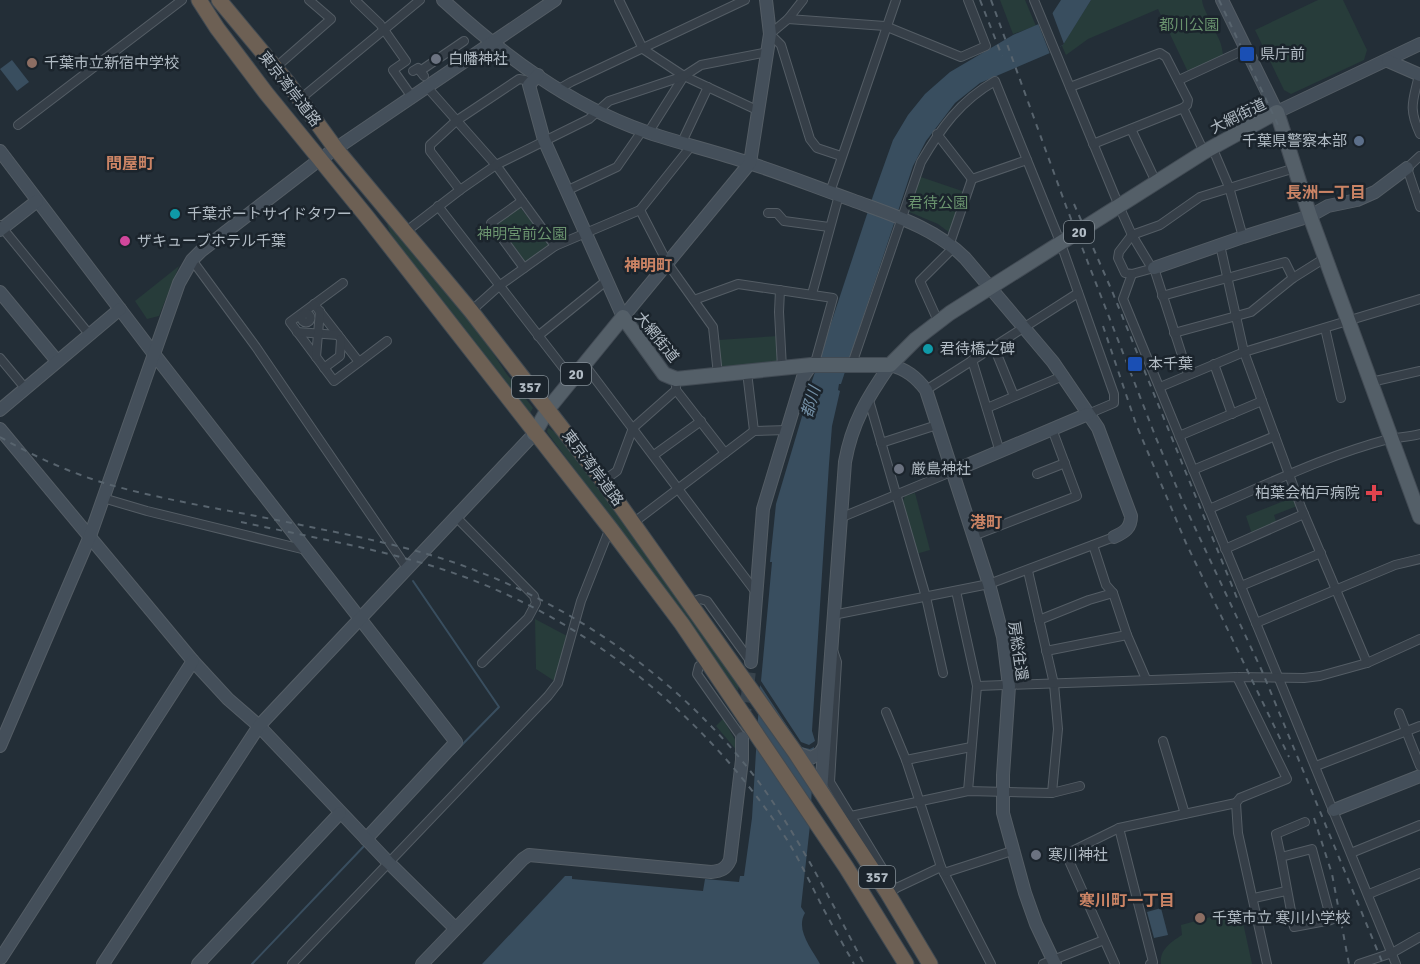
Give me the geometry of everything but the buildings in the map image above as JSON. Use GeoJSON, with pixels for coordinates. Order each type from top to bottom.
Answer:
{"type":"FeatureCollection","features":[{"type":"Feature","properties":{"kind":"highway","name":"357"},"geometry":{"type":"LineString","coordinates":[[191,0],[217,28]]}},
{"type":"Feature","properties":{"kind":"highway","name":"東京湾岸道路"},"geometry":{"type":"LineString","coordinates":[[199,0],[217,28],[319,160],[610,528],[708,660],[749,734],[809,812],[906,964]]}},
{"type":"Feature","properties":{"kind":"highway","name":"東京湾岸道路"},"geometry":{"type":"LineString","coordinates":[[219,0],[404,233],[471,311],[603,481],[760,701],[891,891],[930,964]]}},
{"type":"Feature","properties":{"kind":"highway"},"geometry":{"type":"LineString","coordinates":[[817,786],[823,815],[915,964]]}},
{"type":"Feature","properties":{"kind":"main road","name":"大網街道"},"geometry":{"type":"LineString","coordinates":[[534,434],[548,409],[623,317],[664,374],[676,384],[718,375],[810,365],[890,365],[938,321],[1208,149],[1277,112],[1347,321],[1420,517]]}},
{"type":"Feature","properties":{"kind":"street"},"geometry":{"type":"LineString","coordinates":[[18,125],[182,0]]}},
{"type":"Feature","properties":{"kind":"street"},"geometry":{"type":"LineString","coordinates":[[274,68],[331,19],[309,0]]}},
{"type":"Feature","properties":{"kind":"street"},"geometry":{"type":"LineString","coordinates":[[320,8],[327,0]]}},
{"type":"Feature","properties":{"kind":"street"},"geometry":{"type":"LineString","coordinates":[[354,0],[384,30],[406,61],[393,70],[412,97]]}},
{"type":"Feature","properties":{"kind":"street"},"geometry":{"type":"LineString","coordinates":[[299,100],[420,0]]}},
{"type":"Feature","properties":{"kind":"street"},"geometry":{"type":"LineString","coordinates":[[443,0],[492,43],[597,112],[645,132],[750,163],[863,204],[926,229],[952,245],[1063,376],[1098,428],[1131,516],[1129,527],[1125,532],[989,584],[833,615]]}},
{"type":"Feature","properties":{"kind":"street"},"geometry":{"type":"LineString","coordinates":[[421,76],[492,43],[539,4],[555,0]]}},
{"type":"Feature","properties":{"kind":"street"},"geometry":{"type":"LineString","coordinates":[[619,0],[643,49],[684,76],[759,111]]}},
{"type":"Feature","properties":{"kind":"street"},"geometry":{"type":"LineString","coordinates":[[560,89],[570,82],[745,0]]}},
{"type":"Feature","properties":{"kind":"street"},"geometry":{"type":"LineString","coordinates":[[460,190],[430,152],[430,145],[456,121],[519,79],[525,80],[529,85],[544,140],[623,317],[750,163],[770,33],[766,0]]}},
{"type":"Feature","properties":{"kind":"street"},"geometry":{"type":"LineString","coordinates":[[770,33],[788,19],[803,0]]}},
{"type":"Feature","properties":{"kind":"street"},"geometry":{"type":"LineString","coordinates":[[812,294],[829,227],[841,156],[896,0]]}},
{"type":"Feature","properties":{"kind":"street"},"geometry":{"type":"LineString","coordinates":[[788,19],[885,26],[961,57],[986,46],[968,0]]}},
{"type":"Feature","properties":{"kind":"street"},"geometry":{"type":"LineString","coordinates":[[1034,0],[1119,207],[1132,236],[1154,268],[1188,374]]}},
{"type":"Feature","properties":{"kind":"street"},"geometry":{"type":"LineString","coordinates":[[1222,0],[1277,112],[1420,45]]}},
{"type":"Feature","properties":{"kind":"street"},"geometry":{"type":"LineString","coordinates":[[770,33],[781,45],[810,139],[817,148],[841,156]]}},
{"type":"Feature","properties":{"kind":"street"},"geometry":{"type":"LineString","coordinates":[[0,746],[90,536],[179,283],[192,260],[213,241],[319,160],[412,97],[421,76],[464,41]]}},
{"type":"Feature","properties":{"kind":"street"},"geometry":{"type":"LineString","coordinates":[[1179,80],[1246,49]]}},
{"type":"Feature","properties":{"kind":"street"},"geometry":{"type":"LineString","coordinates":[[404,233],[496,165],[589,119],[609,101],[684,76],[701,65],[768,52]]}},
{"type":"Feature","properties":{"kind":"street"},"geometry":{"type":"LineString","coordinates":[[1070,87],[1160,53],[1166,57],[1188,100],[1187,105],[1183,108],[1093,144]]}},
{"type":"Feature","properties":{"kind":"street"},"geometry":{"type":"LineString","coordinates":[[1388,61],[1420,75],[1412,107],[1412,117],[1420,134]]}},
{"type":"Feature","properties":{"kind":"street"},"geometry":{"type":"LineString","coordinates":[[529,85],[538,75]]}},
{"type":"Feature","properties":{"kind":"street"},"geometry":{"type":"LineString","coordinates":[[421,76],[456,121],[496,165],[555,246]]}},
{"type":"Feature","properties":{"kind":"street"},"geometry":{"type":"LineString","coordinates":[[566,191],[617,167],[684,76]]}},
{"type":"Feature","properties":{"kind":"street"},"geometry":{"type":"LineString","coordinates":[[840,518],[1114,403],[1061,244],[995,81],[967,100],[937,134],[921,162],[852,364]]}},
{"type":"Feature","properties":{"kind":"street"},"geometry":{"type":"LineString","coordinates":[[471,311],[500,286],[555,246],[640,210],[687,144],[708,87]]}},
{"type":"Feature","properties":{"kind":"street"},"geometry":{"type":"LineString","coordinates":[[1183,108],[1229,187],[1243,237]]}},
{"type":"Feature","properties":{"kind":"street"},"geometry":{"type":"LineString","coordinates":[[1131,129],[1156,182]]}},
{"type":"Feature","properties":{"kind":"street"},"geometry":{"type":"LineString","coordinates":[[937,134],[972,179]]}},
{"type":"Feature","properties":{"kind":"street"},"geometry":{"type":"LineString","coordinates":[[0,151],[154,354],[456,742],[368,841]]}},
{"type":"Feature","properties":{"kind":"street"},"geometry":{"type":"LineString","coordinates":[[1294,168],[1200,197],[1160,225],[1132,236],[1119,252],[1118,258],[1125,273],[1132,274],[1154,268],[1310,216],[1329,207],[1358,200],[1407,168],[1420,156]]}},
{"type":"Feature","properties":{"kind":"street"},"geometry":{"type":"LineString","coordinates":[[972,179],[1027,160]]}},
{"type":"Feature","properties":{"kind":"street"},"geometry":{"type":"LineString","coordinates":[[1407,168],[1420,207]]}},
{"type":"Feature","properties":{"kind":"street"},"geometry":{"type":"LineString","coordinates":[[938,321],[920,281],[952,245],[972,179]]}},
{"type":"Feature","properties":{"kind":"street"},"geometry":{"type":"LineString","coordinates":[[36,201],[1,228],[89,334]]}},
{"type":"Feature","properties":{"kind":"street"},"geometry":{"type":"LineString","coordinates":[[522,201],[491,223],[524,268]]}},
{"type":"Feature","properties":{"kind":"street"},"geometry":{"type":"LineString","coordinates":[[438,206],[572,379]]}},
{"type":"Feature","properties":{"kind":"street"},"geometry":{"type":"LineString","coordinates":[[640,210],[668,264],[713,327],[718,375]]}},
{"type":"Feature","properties":{"kind":"street"},"geometry":{"type":"LineString","coordinates":[[768,213],[777,213],[784,221],[829,227]]}},
{"type":"Feature","properties":{"kind":"street"},"geometry":{"type":"LineString","coordinates":[[1220,245],[1244,352],[1304,514],[1367,663]]}},
{"type":"Feature","properties":{"kind":"street"},"geometry":{"type":"LineString","coordinates":[[1174,333],[1251,312],[1293,279],[1325,258]]}},
{"type":"Feature","properties":{"kind":"street"},"geometry":{"type":"LineString","coordinates":[[192,260],[256,347],[407,568]]}},
{"type":"Feature","properties":{"kind":"street"},"geometry":{"type":"LineString","coordinates":[[1162,296],[1285,262],[1293,279]]}},
{"type":"Feature","properties":{"kind":"street"},"geometry":{"type":"LineString","coordinates":[[1132,274],[1123,299],[1396,964]]}},
{"type":"Feature","properties":{"kind":"street"},"geometry":{"type":"LineString","coordinates":[[538,336],[606,281]]}},
{"type":"Feature","properties":{"kind":"street"},"geometry":{"type":"LineString","coordinates":[[297,332],[317,307],[342,283]]}},
{"type":"Feature","properties":{"kind":"street"},"geometry":{"type":"LineString","coordinates":[[694,300],[738,284],[833,298],[816,359],[803,377],[764,502],[751,662]]}},
{"type":"Feature","properties":{"kind":"street"},"geometry":{"type":"LineString","coordinates":[[780,290],[782,368]]}},
{"type":"Feature","properties":{"kind":"street"},"geometry":{"type":"LineString","coordinates":[[0,292],[57,361]]}},
{"type":"Feature","properties":{"kind":"street"},"geometry":{"type":"LineString","coordinates":[[926,390],[1078,293]]}},
{"type":"Feature","properties":{"kind":"street"},"geometry":{"type":"LineString","coordinates":[[1160,387],[1244,352],[1420,299]]}},
{"type":"Feature","properties":{"kind":"street"},"geometry":{"type":"LineString","coordinates":[[307,320],[317,307]]}},
{"type":"Feature","properties":{"kind":"street"},"geometry":{"type":"LineString","coordinates":[[317,307],[359,362]]}},
{"type":"Feature","properties":{"kind":"street"},"geometry":{"type":"LineString","coordinates":[[0,410],[120,309]]}},
{"type":"Feature","properties":{"kind":"street"},"geometry":{"type":"LineString","coordinates":[[307,320],[316,357]]}},
{"type":"Feature","properties":{"kind":"street"},"geometry":{"type":"LineString","coordinates":[[339,337],[307,320],[290,322],[334,381],[387,341]]}},
{"type":"Feature","properties":{"kind":"street"},"geometry":{"type":"LineString","coordinates":[[1325,328],[1341,398]]}},
{"type":"Feature","properties":{"kind":"street"},"geometry":{"type":"LineString","coordinates":[[324,368],[340,356],[339,337]]}},
{"type":"Feature","properties":{"kind":"street"},"geometry":{"type":"LineString","coordinates":[[994,347],[1014,396]]}},
{"type":"Feature","properties":{"kind":"street"},"geometry":{"type":"LineString","coordinates":[[0,358],[25,388]]}},
{"type":"Feature","properties":{"kind":"street"},"geometry":{"type":"LineString","coordinates":[[972,360],[1000,452]]}},
{"type":"Feature","properties":{"kind":"street"},"geometry":{"type":"LineString","coordinates":[[584,364],[755,591]]}},
{"type":"Feature","properties":{"kind":"street"},"geometry":{"type":"LineString","coordinates":[[1214,364],[1232,414]]}},
{"type":"Feature","properties":{"kind":"street"},"geometry":{"type":"LineString","coordinates":[[817,786],[824,747],[840,518],[848,444],[868,397],[890,365]]}},
{"type":"Feature","properties":{"kind":"street","name":"房総往還"},"geometry":{"type":"LineString","coordinates":[[890,365],[905,370],[926,390],[989,584],[1003,637],[1009,686],[1003,813],[1012,851],[1050,963]]}},
{"type":"Feature","properties":{"kind":"street"},"geometry":{"type":"LineString","coordinates":[[1371,382],[1420,371]]}},
{"type":"Feature","properties":{"kind":"street"},"geometry":{"type":"LineString","coordinates":[[747,372],[754,432]]}},
{"type":"Feature","properties":{"kind":"street"},"geometry":{"type":"LineString","coordinates":[[987,408],[1063,376]]}},
{"type":"Feature","properties":{"kind":"street"},"geometry":{"type":"LineString","coordinates":[[603,481],[617,471],[633,428],[676,384],[700,421],[725,453]]}},
{"type":"Feature","properties":{"kind":"street"},"geometry":{"type":"LineString","coordinates":[[868,397],[926,597],[943,673]]}},
{"type":"Feature","properties":{"kind":"street"},"geometry":{"type":"LineString","coordinates":[[1179,436],[1262,401]]}},
{"type":"Feature","properties":{"kind":"street"},"geometry":{"type":"LineString","coordinates":[[654,456],[700,421]]}},
{"type":"Feature","properties":{"kind":"street"},"geometry":{"type":"LineString","coordinates":[[881,442],[937,425]]}},
{"type":"Feature","properties":{"kind":"street"},"geometry":{"type":"LineString","coordinates":[[0,429],[193,661],[228,699],[259,726],[388,862],[456,928]]}},
{"type":"Feature","properties":{"kind":"street"},"geometry":{"type":"LineString","coordinates":[[973,536],[1077,496],[1052,429]]}},
{"type":"Feature","properties":{"kind":"street"},"geometry":{"type":"LineString","coordinates":[[633,523],[754,432],[787,430]]}},
{"type":"Feature","properties":{"kind":"street"},"geometry":{"type":"LineString","coordinates":[[103,964],[259,726],[534,434]]}},
{"type":"Feature","properties":{"kind":"street"},"geometry":{"type":"LineString","coordinates":[[1209,509],[1338,455],[1391,438],[1420,434]]}},
{"type":"Feature","properties":{"kind":"street"},"geometry":{"type":"LineString","coordinates":[[1193,470],[1275,436]]}},
{"type":"Feature","properties":{"kind":"street"},"geometry":{"type":"LineString","coordinates":[[1037,474],[1065,463]]}},
{"type":"Feature","properties":{"kind":"street"},"geometry":{"type":"LineString","coordinates":[[103,498],[306,550]]}},
{"type":"Feature","properties":{"kind":"street"},"geometry":{"type":"LineString","coordinates":[[1225,549],[1304,514]]}},
{"type":"Feature","properties":{"kind":"street"},"geometry":{"type":"LineString","coordinates":[[456,517],[534,596],[536,603],[528,618],[482,663]]}},
{"type":"Feature","properties":{"kind":"street"},"geometry":{"type":"LineString","coordinates":[[292,964],[558,684],[581,601],[610,528]]}},
{"type":"Feature","properties":{"kind":"street"},"geometry":{"type":"LineString","coordinates":[[1093,545],[1106,585],[1113,593],[1127,635],[1146,680]]}},
{"type":"Feature","properties":{"kind":"street"},"geometry":{"type":"LineString","coordinates":[[1240,586],[1321,553]]}},
{"type":"Feature","properties":{"kind":"street"},"geometry":{"type":"LineString","coordinates":[[1256,623],[1395,565],[1420,559]]}},
{"type":"Feature","properties":{"kind":"street"},"geometry":{"type":"LineString","coordinates":[[1028,571],[1054,684],[1058,729],[1052,793]]}},
{"type":"Feature","properties":{"kind":"street"},"geometry":{"type":"LineString","coordinates":[[956,591],[977,686],[968,791]]}},
{"type":"Feature","properties":{"kind":"street"},"geometry":{"type":"LineString","coordinates":[[1039,620],[1113,593]]}},
{"type":"Feature","properties":{"kind":"street"},"geometry":{"type":"LineString","coordinates":[[690,603],[700,599],[707,601],[751,662]]}},
{"type":"Feature","properties":{"kind":"street"},"geometry":{"type":"LineString","coordinates":[[1046,651],[1127,635]]}},
{"type":"Feature","properties":{"kind":"street"},"geometry":{"type":"LineString","coordinates":[[977,686],[1237,677],[1304,678],[1367,663],[1420,639]]}},
{"type":"Feature","properties":{"kind":"street"},"geometry":{"type":"LineString","coordinates":[[831,642],[837,662],[830,782],[891,891],[942,870],[1012,851]]}},
{"type":"Feature","properties":{"kind":"street"},"geometry":{"type":"LineString","coordinates":[[2,960],[193,661]]}},
{"type":"Feature","properties":{"kind":"street"},"geometry":{"type":"LineString","coordinates":[[1115,964],[1066,854],[1119,828],[1236,803],[1240,798],[1287,779],[1237,677]]}},
{"type":"Feature","properties":{"kind":"street"},"geometry":{"type":"LineString","coordinates":[[886,712],[906,760],[942,870],[992,964]]}},
{"type":"Feature","properties":{"kind":"street"},"geometry":{"type":"LineString","coordinates":[[1399,713],[1420,766]]}},
{"type":"Feature","properties":{"kind":"street"},"geometry":{"type":"LineString","coordinates":[[1316,766],[1420,726]]}},
{"type":"Feature","properties":{"kind":"street"},"geometry":{"type":"LineString","coordinates":[[422,964],[529,855],[720,872],[727,867],[730,860],[742,760],[749,734]]}},
{"type":"Feature","properties":{"kind":"street"},"geometry":{"type":"LineString","coordinates":[[1163,741],[1185,814]]}},
{"type":"Feature","properties":{"kind":"street"},"geometry":{"type":"LineString","coordinates":[[795,752],[811,758],[820,753],[824,747]]}},
{"type":"Feature","properties":{"kind":"street"},"geometry":{"type":"LineString","coordinates":[[906,760],[971,747]]}},
{"type":"Feature","properties":{"kind":"street"},"geometry":{"type":"LineString","coordinates":[[1334,810],[1420,776]]}},
{"type":"Feature","properties":{"kind":"street"},"geometry":{"type":"LineString","coordinates":[[851,816],[968,791],[1052,793],[1080,786]]}},
{"type":"Feature","properties":{"kind":"street"},"geometry":{"type":"LineString","coordinates":[[1236,803],[1239,833],[1267,964]]}},
{"type":"Feature","properties":{"kind":"street"},"geometry":{"type":"LineString","coordinates":[[198,964],[340,813]]}},
{"type":"Feature","properties":{"kind":"street"},"geometry":{"type":"LineString","coordinates":[[1281,857],[1312,849],[1331,920],[1294,927],[1276,834],[1305,822]]}},
{"type":"Feature","properties":{"kind":"street"},"geometry":{"type":"LineString","coordinates":[[1351,853],[1420,825]]}},
{"type":"Feature","properties":{"kind":"street"},"geometry":{"type":"LineString","coordinates":[[1119,828],[1153,962],[1149,964]]}},
{"type":"Feature","properties":{"kind":"street"},"geometry":{"type":"LineString","coordinates":[[1369,894],[1420,873]]}},
{"type":"Feature","properties":{"kind":"street"},"geometry":{"type":"LineString","coordinates":[[1254,898],[1286,891]]}},
{"type":"Feature","properties":{"kind":"street"},"geometry":{"type":"LineString","coordinates":[[1359,964],[1392,953],[1420,937]]}},
{"type":"Feature","properties":{"kind":"street"},"geometry":{"type":"LineString","coordinates":[[1050,963],[1104,940]]}},
{"type":"Feature","properties":{"kind":"green space"},"geometry":{"type":"Polygon","coordinates":[[[1000,0],[1025,0],[1036,26],[1013,34],[1000,0]]]}},
{"type":"Feature","properties":{"kind":"green space","name":"都川公園"},"geometry":{"type":"Polygon","coordinates":[[[1091,0],[1202,0],[1210,26],[1221,43],[1223,55],[1188,72],[1158,9],[1088,39],[1066,55],[1062,46],[1091,0]]]}},
{"type":"Feature","properties":{"kind":"green space"},"geometry":{"type":"Polygon","coordinates":[[[1318,0],[1343,0],[1367,50],[1364,60],[1291,94],[1284,90],[1255,30],[1318,0]]]}},
{"type":"Feature","properties":{"kind":"green space","name":"君待公園"},"geometry":{"type":"Polygon","coordinates":[[[918,176],[965,192],[950,233],[938,224],[907,211],[918,176]]]}},
{"type":"Feature","properties":{"kind":"green space","name":"神明宮前公園"},"geometry":{"type":"Polygon","coordinates":[[[519,206],[548,242],[548,248],[527,263],[523,263],[496,226],[496,222],[519,206]]]}},
{"type":"Feature","properties":{"kind":"green space"},"geometry":{"type":"Polygon","coordinates":[[[386,221],[482,336],[506,373],[533,408],[530,413],[527,413],[392,238],[386,221]]]}},
{"type":"Feature","properties":{"kind":"green space"},"geometry":{"type":"Polygon","coordinates":[[[179,266],[159,316],[147,319],[135,301],[179,266]]]}},
{"type":"Feature","properties":{"kind":"green space"},"geometry":{"type":"Polygon","coordinates":[[[778,336],[779,364],[725,368],[721,366],[718,340],[778,336]]]}},
{"type":"Feature","properties":{"kind":"green space"},"geometry":{"type":"Polygon","coordinates":[[[548,428],[568,445],[594,479],[739,684],[738,691],[547,432],[548,428]]]}},
{"type":"Feature","properties":{"kind":"green space"},"geometry":{"type":"Polygon","coordinates":[[[915,493],[930,550],[916,554],[902,503],[905,496],[915,493]]]}},
{"type":"Feature","properties":{"kind":"green space"},"geometry":{"type":"Polygon","coordinates":[[[1294,497],[1297,506],[1274,515],[1277,524],[1252,534],[1246,516],[1294,497]]]}},
{"type":"Feature","properties":{"kind":"green space"},"geometry":{"type":"Polygon","coordinates":[[[535,619],[567,636],[556,682],[536,669],[535,619]]]}},
{"type":"Feature","properties":{"kind":"green space"},"geometry":{"type":"Polygon","coordinates":[[[723,719],[737,743],[738,752],[716,726],[723,719]]]}},
{"type":"Feature","properties":{"kind":"green space"},"geometry":{"type":"Polygon","coordinates":[[[1240,909],[1252,964],[1161,964],[1164,951],[1182,935],[1181,925],[1240,909]]]}},
{"type":"Feature","properties":{"kind":"water","name":"都川"},"geometry":{"type":"Polygon","coordinates":[[[1061,0],[1091,0],[1063,45],[1050,53],[980,83],[955,103],[926,141],[913,166],[841,384],[839,384],[838,390],[840,391],[832,426],[829,464],[812,731],[815,741],[809,745],[801,742],[761,681],[776,504],[812,381],[873,196],[893,140],[908,115],[925,94],[950,72],[1013,35],[1048,20],[1061,0]]]}},
{"type":"Feature","properties":{"kind":"water"},"geometry":{"type":"Polygon","coordinates":[[[12,60],[29,82],[17,91],[0,69],[12,60]]]}},
{"type":"Feature","properties":{"kind":"water"},"geometry":{"type":"Polygon","coordinates":[[[760,685],[801,747],[810,749],[814,747],[810,825],[801,907],[805,913],[802,919],[803,933],[820,964],[482,964],[565,876],[572,876],[572,879],[703,891],[705,879],[739,882],[740,876],[744,876],[752,818],[760,685]]]}},
{"type":"Feature","properties":{"kind":"water"},"geometry":{"type":"Polygon","coordinates":[[[1161,908],[1168,935],[1154,938],[1147,912],[1161,908]]]}},
{"type":"Feature","properties":{"kind":"pier"},"geometry":{"type":"Polygon","coordinates":[[[1052,12],[1064,44],[1050,54],[1038,23],[1052,12]]]}},
{"type":"Feature","properties":{"kind":"waterway"},"geometry":{"type":"LineString","coordinates":[[413,581],[499,707],[453,754]]}},
{"type":"Feature","properties":{"kind":"waterway"},"geometry":{"type":"LineString","coordinates":[[252,964],[366,844]]}},
{"type":"Feature","properties":{"kind":"tunnel"},"geometry":{"type":"LineString","coordinates":[[742,738],[751,662]]}},
{"type":"Feature","properties":{"kind":"railway"},"geometry":{"type":"LineString","coordinates":[[980,0],[1002,56]]}},
{"type":"Feature","properties":{"kind":"railway"},"geometry":{"type":"LineString","coordinates":[[991,0],[1066,206],[1156,438],[1182,500],[1262,671],[1383,964]]}},
{"type":"Feature","properties":{"kind":"railway"},"geometry":{"type":"LineString","coordinates":[[1219,0],[1279,127]]}},
{"type":"Feature","properties":{"kind":"railway"},"geometry":{"type":"LineString","coordinates":[[1074,204],[1112,291],[1237,598]]}},
{"type":"Feature","properties":{"kind":"railway"},"geometry":{"type":"LineString","coordinates":[[1103,326],[1136,424],[1186,543],[1289,757]]}},
{"type":"Feature","properties":{"kind":"railway"},"geometry":{"type":"LineString","coordinates":[[0,437],[58,466],[118,487],[366,539],[451,562],[515,587],[597,632],[672,689],[737,755],[766,792],[793,834],[818,876],[864,964]]}},
{"type":"Feature","properties":{"kind":"railway"},"geometry":{"type":"LineString","coordinates":[[241,522],[400,557],[476,581],[528,605],[578,633],[626,666],[670,703],[711,743],[748,786],[788,841],[854,964]]}},
{"type":"Feature","properties":{"kind":"railway"},"geometry":{"type":"LineString","coordinates":[[1314,818],[1332,874],[1349,964]]}},
{"type":"Feature","properties":{"kind":"place","name":"県庁前"},"geometry":{"type":"Point","coordinates":[1247,54]}},
{"type":"Feature","properties":{"kind":"place","name":"白幡神社"},"geometry":{"type":"Point","coordinates":[436,59]}},
{"type":"Feature","properties":{"kind":"place","name":"千葉市立新宿中学校"},"geometry":{"type":"Point","coordinates":[32,63]}},
{"type":"Feature","properties":{"kind":"place","name":"千葉県警察本部"},"geometry":{"type":"Point","coordinates":[1359,141]}},
{"type":"Feature","properties":{"kind":"place","name":"千葉ポートサイドタワー"},"geometry":{"type":"Point","coordinates":[175,214]}},
{"type":"Feature","properties":{"kind":"place","name":"ザキューブホテル千葉"},"geometry":{"type":"Point","coordinates":[125,241]}},
{"type":"Feature","properties":{"kind":"place","name":"君待橋之碑"},"geometry":{"type":"Point","coordinates":[928,349]}},
{"type":"Feature","properties":{"kind":"place","name":"本千葉"},"geometry":{"type":"Point","coordinates":[1135,364]}},
{"type":"Feature","properties":{"kind":"place","name":"厳島神社"},"geometry":{"type":"Point","coordinates":[899,469]}},
{"type":"Feature","properties":{"kind":"place","name":"柏葉会柏戸病院"},"geometry":{"type":"Point","coordinates":[1374,493]}},
{"type":"Feature","properties":{"kind":"place","name":"寒川神社"},"geometry":{"type":"Point","coordinates":[1036,855]}},
{"type":"Feature","properties":{"kind":"place","name":"千葉市立 寒川小学校"},"geometry":{"type":"Point","coordinates":[1200,918]}},
{"type":"Feature","properties":{"kind":"district","name":"問屋町"},"geometry":{"type":"Point","coordinates":[130,164]}},
{"type":"Feature","properties":{"kind":"district","name":"長洲一丁目"},"geometry":{"type":"Point","coordinates":[1326,193]}},
{"type":"Feature","properties":{"kind":"district","name":"神明町"},"geometry":{"type":"Point","coordinates":[648,266]}},
{"type":"Feature","properties":{"kind":"district","name":"港町"},"geometry":{"type":"Point","coordinates":[986,523]}},
{"type":"Feature","properties":{"kind":"district","name":"寒川町一丁目"},"geometry":{"type":"Point","coordinates":[1127,901]}}]}
